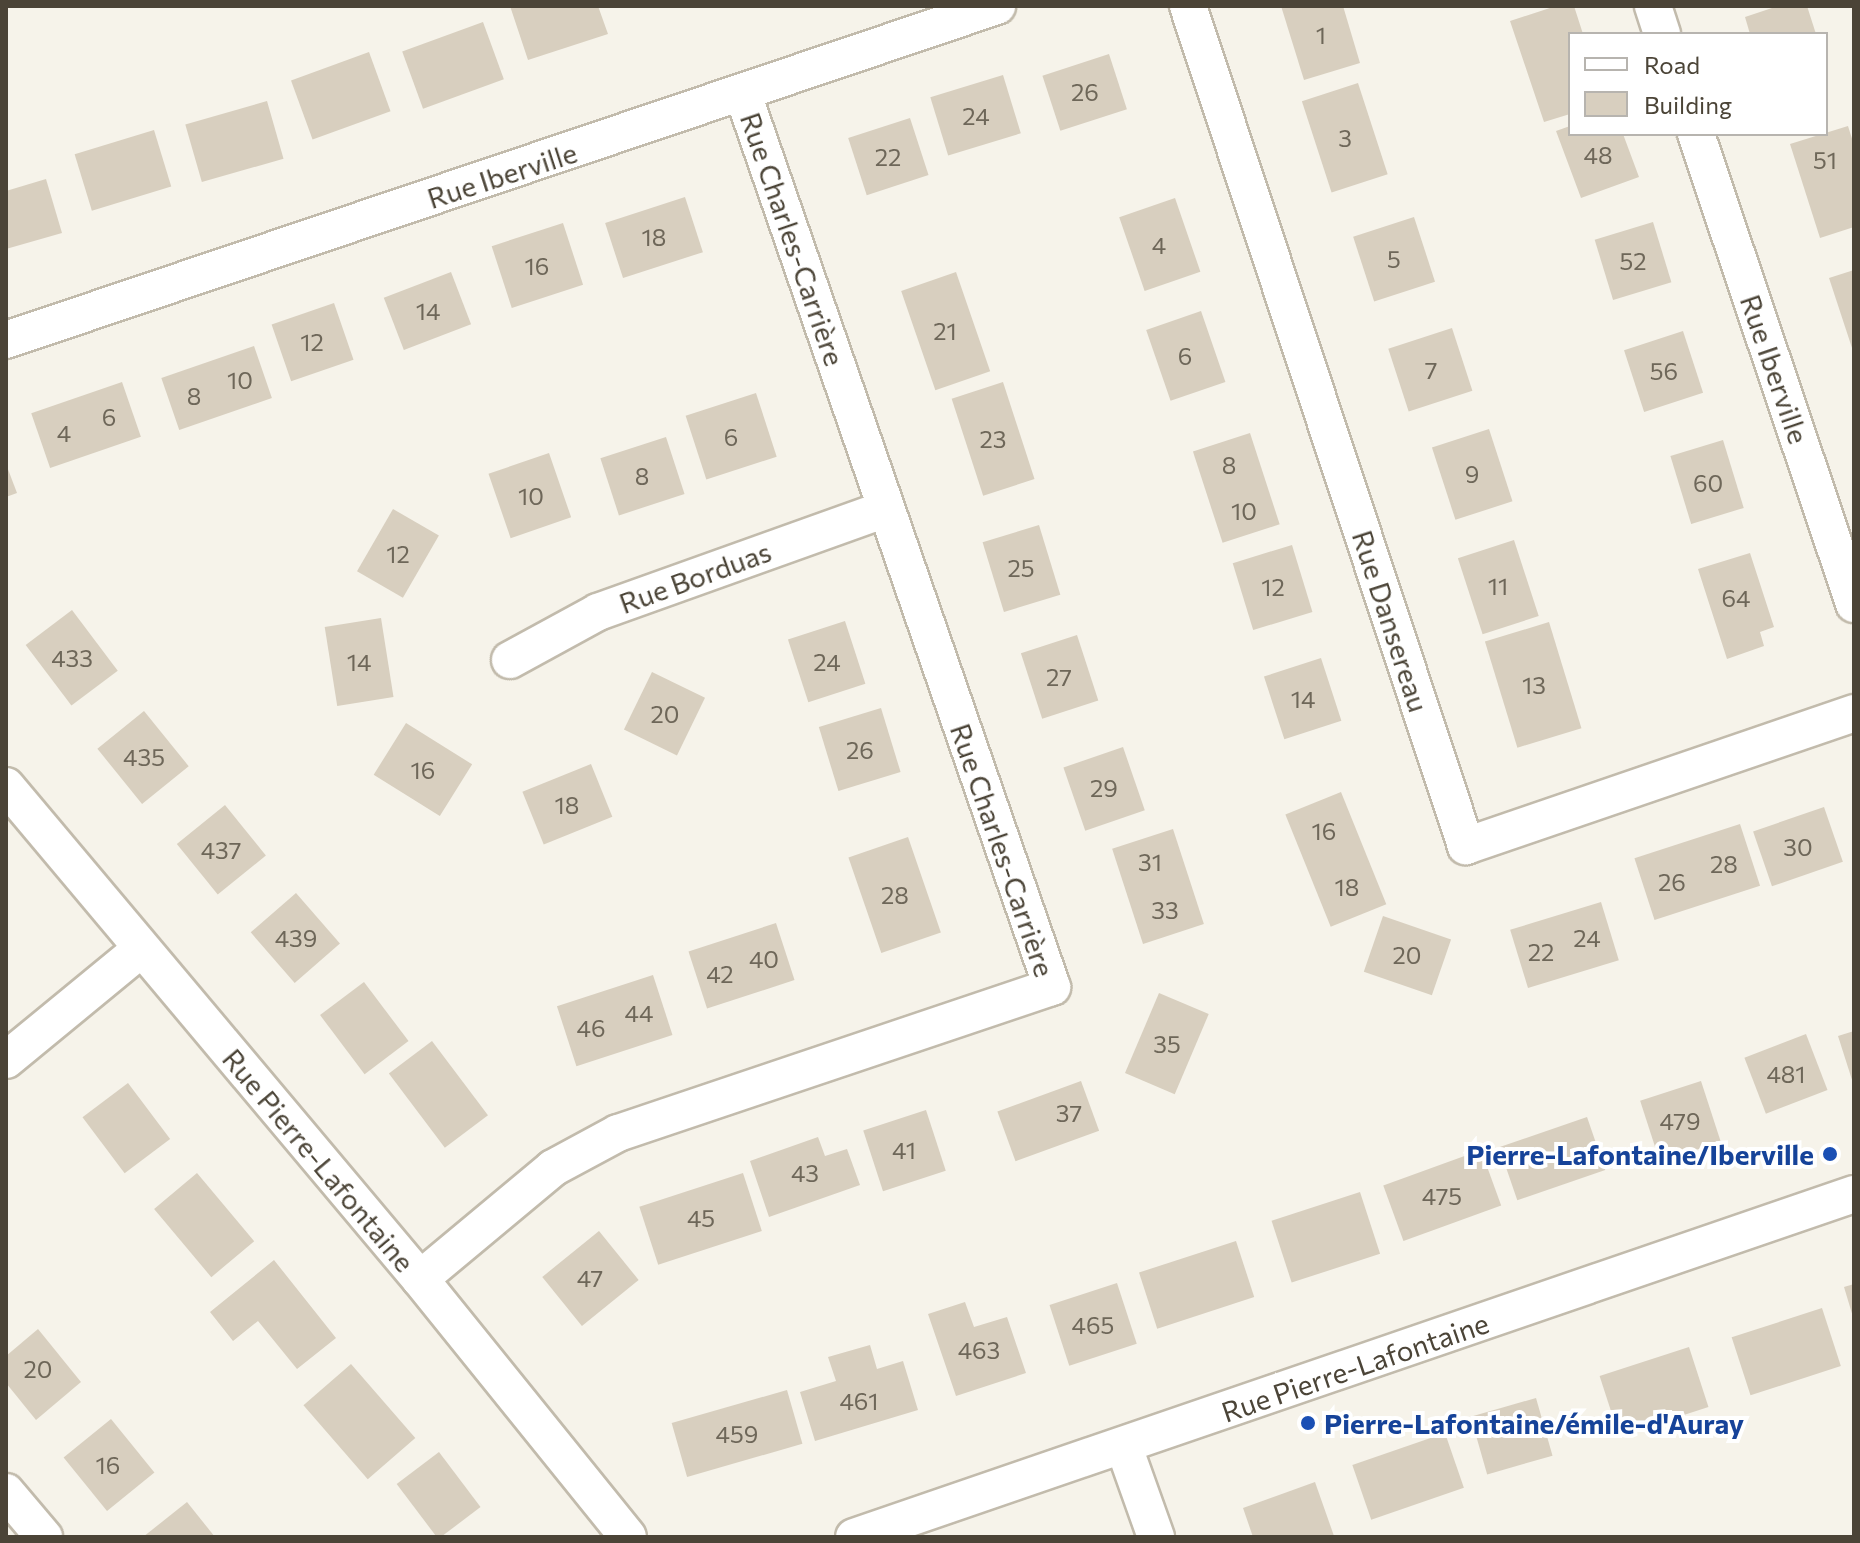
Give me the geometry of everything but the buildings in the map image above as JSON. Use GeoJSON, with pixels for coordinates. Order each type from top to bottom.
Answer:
{"type":"FeatureCollection","features":[{"type":"Feature","properties":{"kind":"street","name":"Rue Iberville"},"geometry":{"type":"LineString","coordinates":[[6,340],[997,6]]}},
{"type":"Feature","properties":{"kind":"street","name":"Rue Dansereau"},"geometry":{"type":"LineString","coordinates":[[1188,6],[1466,846],[1854,713]]}},
{"type":"Feature","properties":{"kind":"street"},"geometry":{"type":"LineString","coordinates":[[1653,6],[1661,32]]}},
{"type":"Feature","properties":{"kind":"street","name":"Rue Charles-Carrière"},"geometry":{"type":"LineString","coordinates":[[420,1279],[553,1168],[618,1133],[1052,987],[743,94]]}},
{"type":"Feature","properties":{"kind":"street","name":"Rue Iberville"},"geometry":{"type":"LineString","coordinates":[[1697,136],[1854,604]]}},
{"type":"Feature","properties":{"kind":"street","name":"Rue Borduas"},"geometry":{"type":"LineString","coordinates":[[510,660],[598,612],[886,509]]}},
{"type":"Feature","properties":{"kind":"street","name":"Rue Pierre-Lafontaine"},"geometry":{"type":"LineString","coordinates":[[6,786],[140,950],[420,1279],[628,1537]]}},
{"type":"Feature","properties":{"kind":"street"},"geometry":{"type":"LineString","coordinates":[[6,1060],[140,950]]}},
{"type":"Feature","properties":{"kind":"street","name":"Rue Pierre-Lafontaine"},"geometry":{"type":"LineString","coordinates":[[854,1537],[1124,1447],[1854,1194]]}},
{"type":"Feature","properties":{"kind":"street"},"geometry":{"type":"LineString","coordinates":[[1124,1447],[1156,1537]]}},
{"type":"Feature","properties":{"kind":"street"},"geometry":{"type":"LineString","coordinates":[[6,1492],[44,1537]]}},
{"type":"Feature","properties":{"kind":"place","name":"Pierre-Lafontaine/Iberville"},"geometry":{"type":"Point","coordinates":[1830,1154]}},
{"type":"Feature","properties":{"kind":"place","name":"Pierre-Lafontaine/émile-d'Auray"},"geometry":{"type":"Point","coordinates":[1308,1423]}}]}
